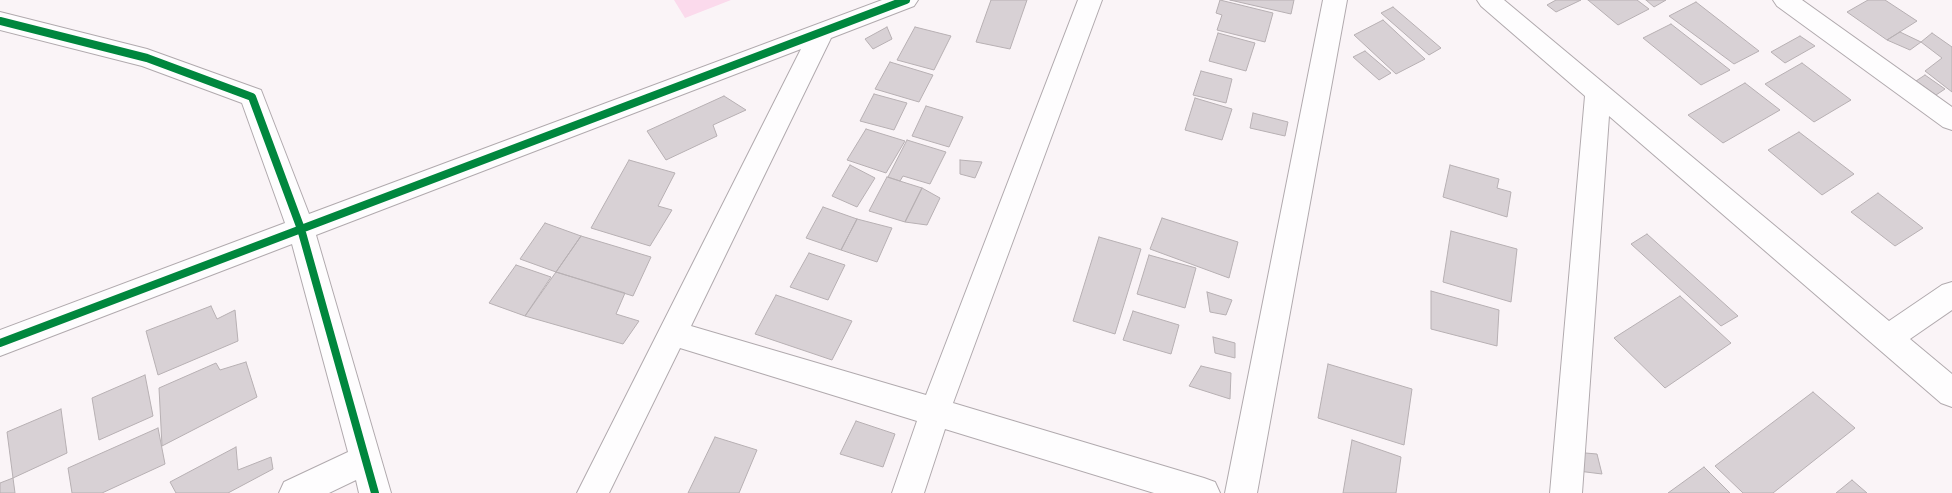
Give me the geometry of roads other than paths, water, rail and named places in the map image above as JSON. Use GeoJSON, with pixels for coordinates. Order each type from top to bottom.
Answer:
{"type":"FeatureCollection","features":[{"type":"Feature","properties":{"kind":"street"},"geometry":{"type":"LineString","coordinates":[[0,342],[906,0]]}},
{"type":"Feature","properties":{"kind":"street"},"geometry":{"type":"LineString","coordinates":[[908,493],[935,412],[1090,0]]}},
{"type":"Feature","properties":{"kind":"street"},"geometry":{"type":"LineString","coordinates":[[1241,493],[1335,0]]}},
{"type":"Feature","properties":{"kind":"street"},"geometry":{"type":"LineString","coordinates":[[1489,0],[1952,393]]}},
{"type":"Feature","properties":{"kind":"street"},"geometry":{"type":"LineString","coordinates":[[1785,0],[1952,120]]}},
{"type":"Feature","properties":{"kind":"street"},"geometry":{"type":"LineString","coordinates":[[0,22],[147,58],[252,97],[301,229],[375,493]]}},
{"type":"Feature","properties":{"kind":"street"},"geometry":{"type":"LineString","coordinates":[[593,493],[822,31]]}},
{"type":"Feature","properties":{"kind":"street"},"geometry":{"type":"LineString","coordinates":[[1566,493],[1598,92]]}},
{"type":"Feature","properties":{"kind":"street"},"geometry":{"type":"LineString","coordinates":[[1888,338],[1952,294]]}},
{"type":"Feature","properties":{"kind":"street"},"geometry":{"type":"LineString","coordinates":[[672,333],[1204,493]]}},
{"type":"Feature","properties":{"kind":"street"},"geometry":{"type":"LineString","coordinates":[[295,493],[365,460]]}}]}
